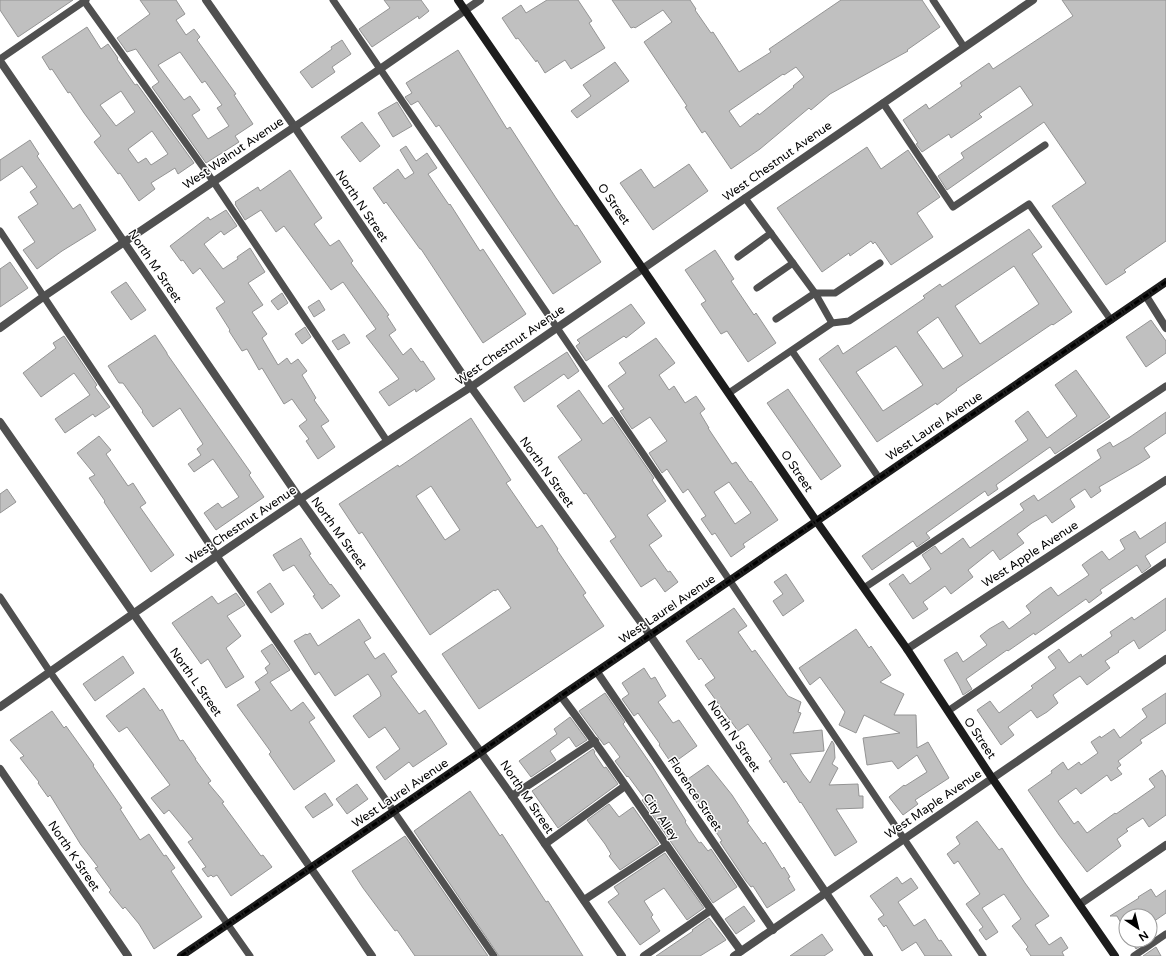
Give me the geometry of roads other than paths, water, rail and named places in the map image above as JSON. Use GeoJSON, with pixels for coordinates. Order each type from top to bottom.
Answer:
{"type":"FeatureCollection","features":[{"type":"Feature","properties":{"kind":"street","name":"North N Street"},"geometry":{"type":"LineString","coordinates":[[206,0],[294,126],[471,387],[650,635],[869,956]]}},
{"type":"Feature","properties":{"kind":"street","name":"O Street"},"geometry":{"type":"LineString","coordinates":[[458,0],[644,268],[816,522],[907,649],[992,778],[1116,956]]}},
{"type":"Feature","properties":{"kind":"street","name":"West Walnut Avenue"},"geometry":{"type":"LineString","coordinates":[[0,328],[43,297],[480,0]]}},
{"type":"Feature","properties":{"kind":"street","name":"West Chestnut Avenue"},"geometry":{"type":"LineString","coordinates":[[0,707],[133,613],[300,499],[471,387],[556,327],[1033,0]]}},
{"type":"Feature","properties":{"kind":"street","name":"North M Street"},"geometry":{"type":"LineString","coordinates":[[0,60],[300,499],[481,752],[622,956]]}},
{"type":"Feature","properties":{"kind":"street","name":"West Laurel Avenue"},"geometry":{"type":"LineString","coordinates":[[182,956],[1166,282]]}},
{"type":"Feature","properties":{"kind":"street"},"geometry":{"type":"LineString","coordinates":[[1146,296],[1166,328]]}},
{"type":"Feature","properties":{"kind":"street","name":"North L Street"},"geometry":{"type":"LineString","coordinates":[[0,422],[372,956]]}},
{"type":"Feature","properties":{"kind":"street","name":"West Apple Avenue"},"geometry":{"type":"LineString","coordinates":[[907,649],[1166,480]]}},
{"type":"Feature","properties":{"kind":"street","name":"West Maple Avenue"},"geometry":{"type":"LineString","coordinates":[[734,956],[1166,659]]}},
{"type":"Feature","properties":{"kind":"street","name":"Florence Street"},"geometry":{"type":"LineString","coordinates":[[597,672],[773,930]]}},
{"type":"Feature","properties":{"kind":"street","name":"City Alley"},"geometry":{"type":"LineString","coordinates":[[561,696],[595,741],[666,846],[741,951]]}},
{"type":"Feature","properties":{"kind":"street"},"geometry":{"type":"LineString","coordinates":[[512,796],[595,741]]}},
{"type":"Feature","properties":{"kind":"street","name":"North K Street"},"geometry":{"type":"LineString","coordinates":[[0,770],[128,956]]}},
{"type":"Feature","properties":{"kind":"street"},"geometry":{"type":"LineString","coordinates":[[545,844],[626,786]]}},
{"type":"Feature","properties":{"kind":"street"},"geometry":{"type":"LineString","coordinates":[[1080,904],[1166,845]]}},
{"type":"Feature","properties":{"kind":"street"},"geometry":{"type":"LineString","coordinates":[[584,900],[666,846]]}},
{"type":"Feature","properties":{"kind":"street"},"geometry":{"type":"LineString","coordinates":[[644,956],[711,910]]}},
{"type":"Feature","properties":{"kind":"lane"},"geometry":{"type":"LineString","coordinates":[[333,0],[730,581],[983,956]]}},
{"type":"Feature","properties":{"kind":"lane"},"geometry":{"type":"LineString","coordinates":[[933,0],[964,47]]}},
{"type":"Feature","properties":{"kind":"lane"},"geometry":{"type":"LineString","coordinates":[[0,60],[85,1],[213,181],[387,441]]}},
{"type":"Feature","properties":{"kind":"lane"},"geometry":{"type":"LineString","coordinates":[[883,103],[953,207],[1045,145]]}},
{"type":"Feature","properties":{"kind":"lane"},"geometry":{"type":"LineString","coordinates":[[745,198],[815,293],[832,323]]}},
{"type":"Feature","properties":{"kind":"lane"},"geometry":{"type":"LineString","coordinates":[[729,393],[832,323],[850,321],[1029,204],[1111,320]]}},
{"type":"Feature","properties":{"kind":"lane"},"geometry":{"type":"LineString","coordinates":[[0,231],[217,556],[494,956]]}},
{"type":"Feature","properties":{"kind":"lane"},"geometry":{"type":"LineString","coordinates":[[738,257],[771,233]]}},
{"type":"Feature","properties":{"kind":"lane"},"geometry":{"type":"LineString","coordinates":[[757,288],[793,263]]}},
{"type":"Feature","properties":{"kind":"lane"},"geometry":{"type":"LineString","coordinates":[[776,319],[815,293],[835,293],[880,263]]}},
{"type":"Feature","properties":{"kind":"lane"},"geometry":{"type":"LineString","coordinates":[[792,350],[880,478]]}},
{"type":"Feature","properties":{"kind":"lane"},"geometry":{"type":"LineString","coordinates":[[864,588],[1166,386]]}},
{"type":"Feature","properties":{"kind":"lane"},"geometry":{"type":"LineString","coordinates":[[948,711],[1166,562]]}},
{"type":"Feature","properties":{"kind":"lane"},"geometry":{"type":"LineString","coordinates":[[0,597],[50,672],[250,956]]}},
{"type":"Feature","properties":{"kind":"lane"},"geometry":{"type":"LineString","coordinates":[[1134,956],[1166,934]]}},
{"type":"Feature","properties":{"kind":"railway"},"geometry":{"type":"LineString","coordinates":[[181,956],[1166,282]]}}]}
